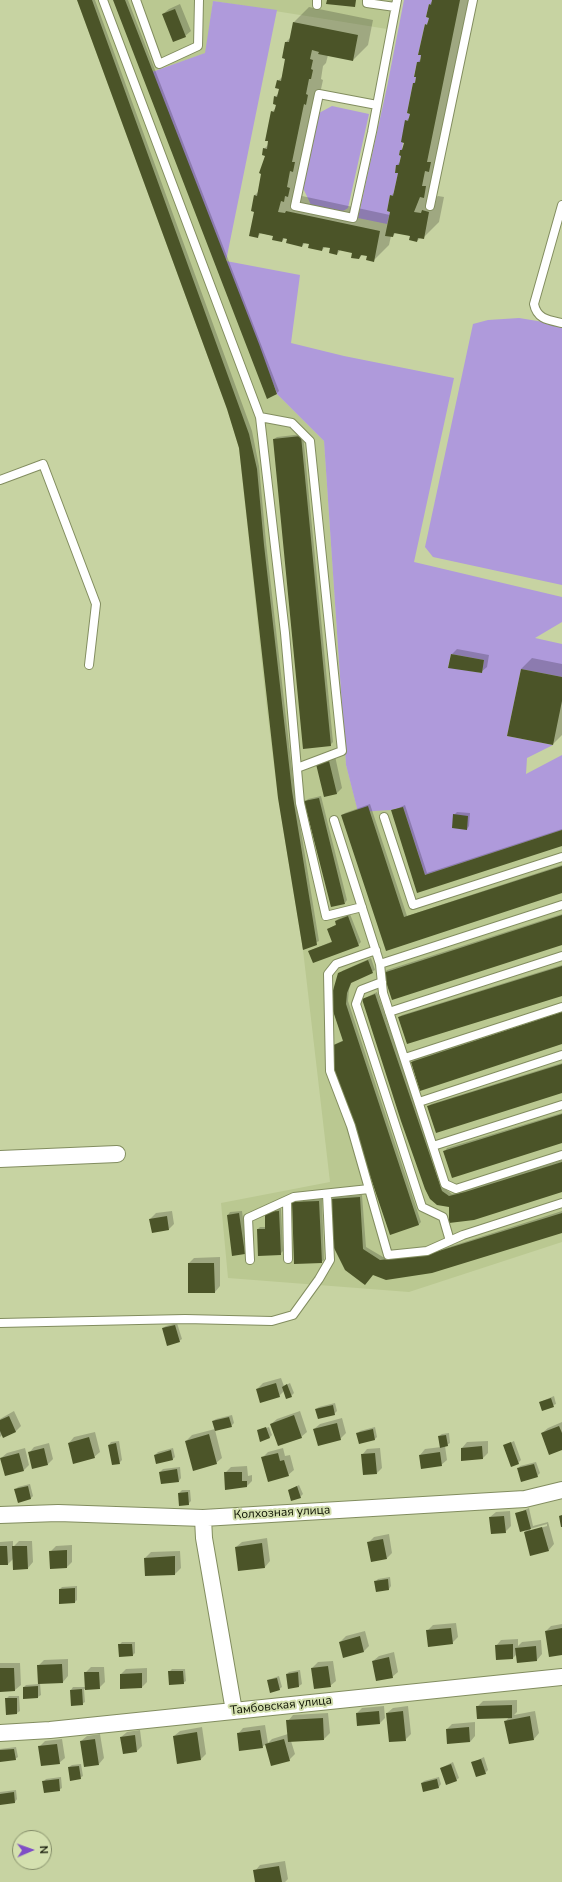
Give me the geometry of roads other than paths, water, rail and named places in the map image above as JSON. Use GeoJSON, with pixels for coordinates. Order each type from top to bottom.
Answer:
{"type":"FeatureCollection","features":[{"type":"Feature","properties":{"kind":"street"},"geometry":{"type":"LineString","coordinates":[[0,1159],[116,1154]]}},
{"type":"Feature","properties":{"kind":"street","name":"Колхозная улица"},"geometry":{"type":"LineString","coordinates":[[0,1515],[58,1513],[203,1518],[525,1498],[562,1490]]}},
{"type":"Feature","properties":{"kind":"street"},"geometry":{"type":"LineString","coordinates":[[203,1518],[204,1538],[234,1711]]}},
{"type":"Feature","properties":{"kind":"street","name":"Тамбовская улица"},"geometry":{"type":"LineString","coordinates":[[0,1733],[50,1730],[562,1677]]}},
{"type":"Feature","properties":{"kind":"lane"},"geometry":{"type":"LineString","coordinates":[[103,0],[260,417],[284,626],[300,803],[326,916],[362,907]]}},
{"type":"Feature","properties":{"kind":"lane"},"geometry":{"type":"LineString","coordinates":[[136,0],[159,64],[198,46],[199,0]]}},
{"type":"Feature","properties":{"kind":"lane"},"geometry":{"type":"LineString","coordinates":[[367,0],[367,3],[396,4],[377,105],[353,218],[295,206],[319,94],[377,105]]}},
{"type":"Feature","properties":{"kind":"lane"},"geometry":{"type":"LineString","coordinates":[[430,206],[473,0]]}},
{"type":"Feature","properties":{"kind":"lane"},"geometry":{"type":"LineString","coordinates":[[562,205],[534,304],[536,313],[544,319],[562,323]]}},
{"type":"Feature","properties":{"kind":"lane"},"geometry":{"type":"LineString","coordinates":[[260,417],[292,423],[310,440],[342,751],[297,768]]}},
{"type":"Feature","properties":{"kind":"lane"},"geometry":{"type":"LineString","coordinates":[[0,480],[42,464],[96,604],[89,665]]}},
{"type":"Feature","properties":{"kind":"lane"},"geometry":{"type":"LineString","coordinates":[[384,817],[413,905],[562,857]]}},
{"type":"Feature","properties":{"kind":"lane"},"geometry":{"type":"LineString","coordinates":[[334,820],[380,964],[383,993],[445,1184],[456,1189],[562,1155]]}},
{"type":"Feature","properties":{"kind":"lane"},"geometry":{"type":"LineString","coordinates":[[380,964],[562,905]]}},
{"type":"Feature","properties":{"kind":"lane"},"geometry":{"type":"LineString","coordinates":[[376,950],[336,964],[328,974],[330,1071],[351,1126],[388,1255],[427,1251],[450,1241],[562,1203]]}},
{"type":"Feature","properties":{"kind":"lane"},"geometry":{"type":"LineString","coordinates":[[390,1012],[562,956]]}},
{"type":"Feature","properties":{"kind":"lane"},"geometry":{"type":"LineString","coordinates":[[382,982],[360,990],[356,1004],[422,1207],[443,1217],[450,1241]]}},
{"type":"Feature","properties":{"kind":"lane"},"geometry":{"type":"LineString","coordinates":[[405,1058],[562,1007]]}},
{"type":"Feature","properties":{"kind":"lane"},"geometry":{"type":"LineString","coordinates":[[419,1102],[562,1055]]}},
{"type":"Feature","properties":{"kind":"lane"},"geometry":{"type":"LineString","coordinates":[[433,1146],[562,1105]]}},
{"type":"Feature","properties":{"kind":"lane"},"geometry":{"type":"LineString","coordinates":[[250,1260],[248,1218],[294,1198],[368,1189]]}},
{"type":"Feature","properties":{"kind":"lane"},"geometry":{"type":"LineString","coordinates":[[0,1323],[185,1319],[272,1321],[293,1315],[319,1279],[330,1260],[327,1194]]}},
{"type":"Feature","properties":{"kind":"lane"},"geometry":{"type":"LineString","coordinates":[[287,1201],[288,1259]]}}]}
